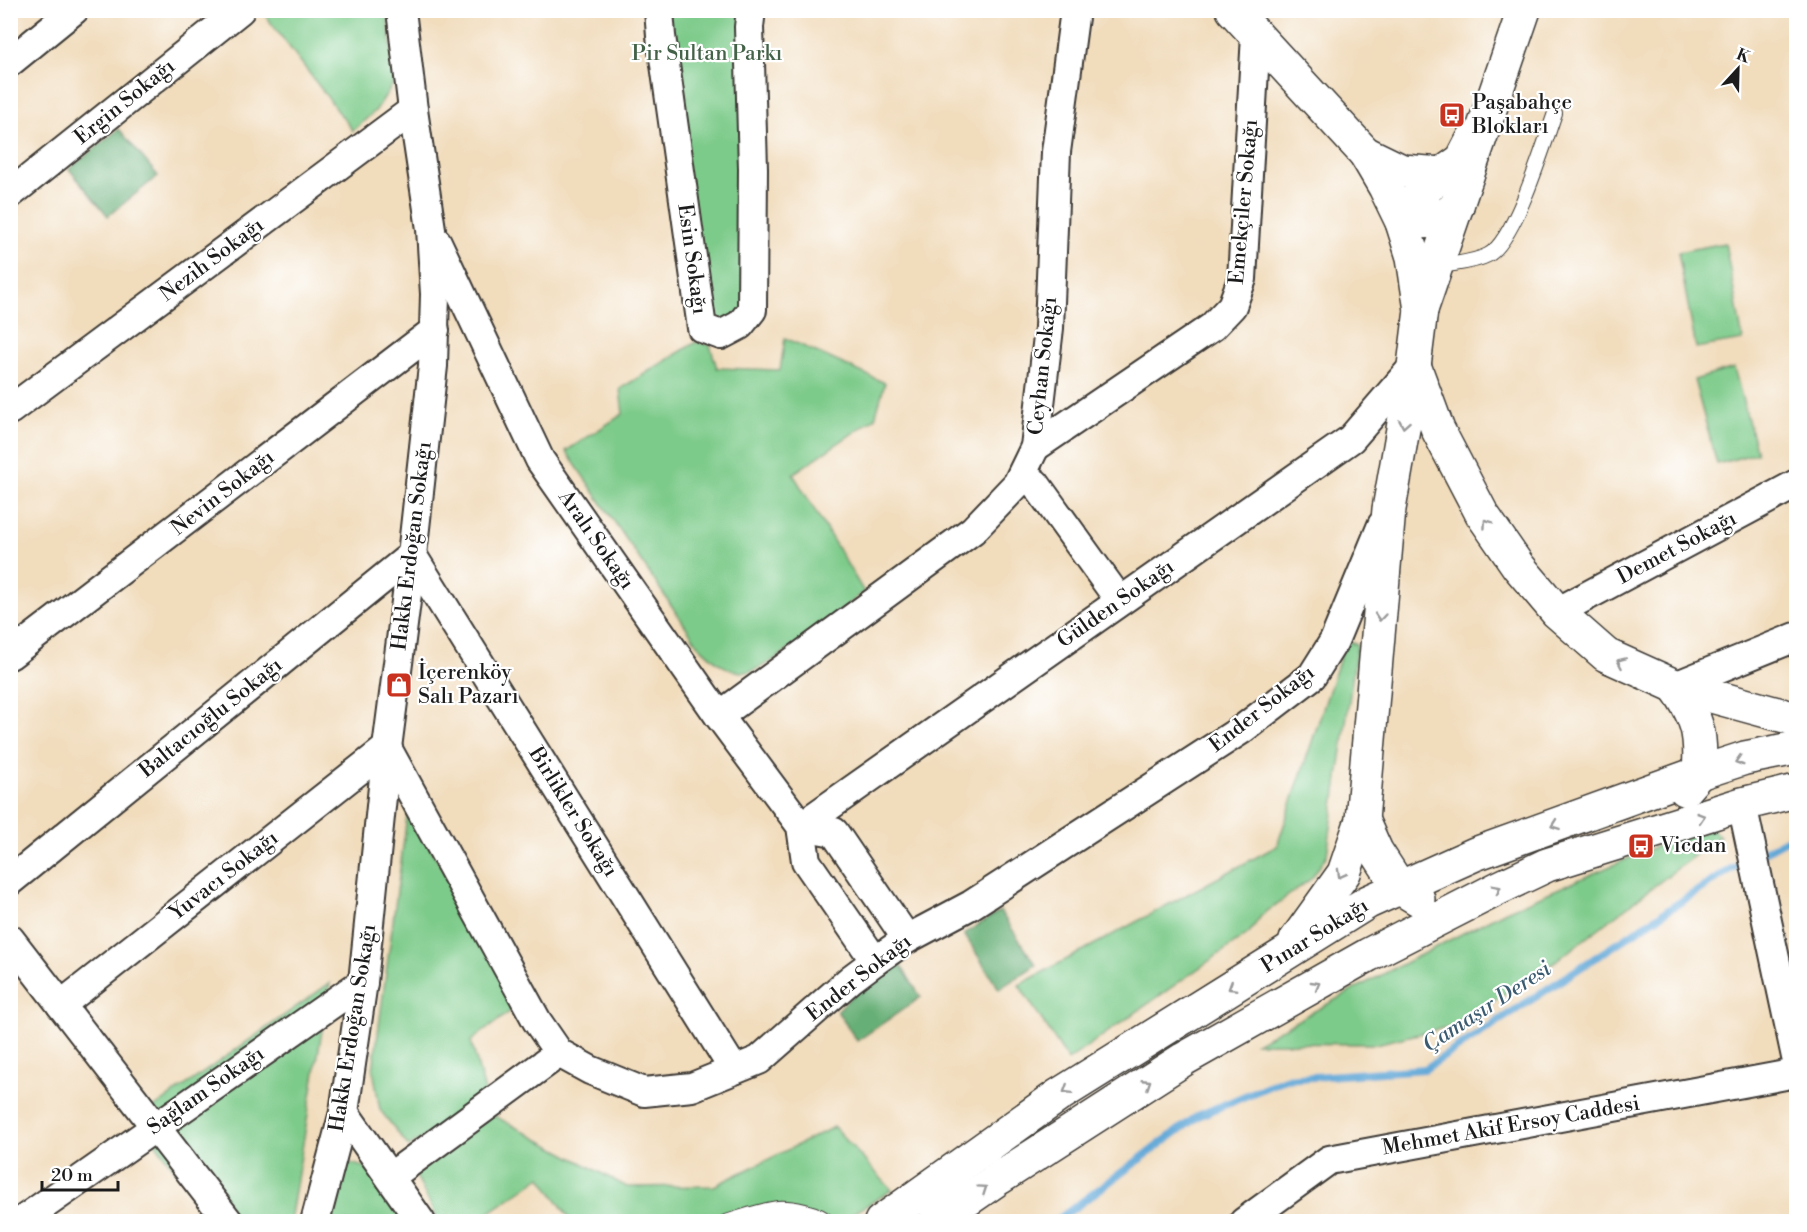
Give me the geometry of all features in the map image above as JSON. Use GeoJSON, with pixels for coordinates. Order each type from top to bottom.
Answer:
{"type":"FeatureCollection","features":[{"type":"Feature","properties":{"kind":"main road"},"geometry":{"type":"LineString","coordinates":[[1288,952],[1344,873],[1362,820],[1389,509],[1414,366],[1421,310],[1524,10]]}},
{"type":"Feature","properties":{"kind":"main road"},"geometry":{"type":"LineString","coordinates":[[1245,19],[1365,153],[1402,222],[1413,256],[1421,310]]}},
{"type":"Feature","properties":{"kind":"main road"},"geometry":{"type":"LineString","coordinates":[[1402,222],[1421,193],[1462,160],[1494,100]]}},
{"type":"Feature","properties":{"kind":"main road"},"geometry":{"type":"LineString","coordinates":[[1365,153],[1402,171],[1442,174]]}},
{"type":"Feature","properties":{"kind":"main road"},"geometry":{"type":"LineString","coordinates":[[1402,222],[1427,222],[1442,219],[1457,206]]}},
{"type":"Feature","properties":{"kind":"main road"},"geometry":{"type":"LineString","coordinates":[[1414,366],[1438,430],[1482,514],[1518,566],[1557,612],[1606,655],[1675,686],[1797,719]]}},
{"type":"Feature","properties":{"kind":"main road"},"geometry":{"type":"LineString","coordinates":[[1620,842],[1665,813],[1699,773],[1699,732],[1690,707],[1675,686]]}},
{"type":"Feature","properties":{"kind":"main road","name":"Pınar Sokağı"},"geometry":{"type":"LineString","coordinates":[[881,1221],[1059,1095],[1368,902],[1475,854],[1699,773],[1745,758],[1797,748]]}},
{"type":"Feature","properties":{"kind":"main road","name":"Pınar Sokağı"},"geometry":{"type":"LineString","coordinates":[[935,1221],[1184,1059],[1368,955],[1547,865],[1742,804],[1797,791]]}},
{"type":"Feature","properties":{"kind":"main road"},"geometry":{"type":"LineString","coordinates":[[1362,820],[1376,851],[1400,888],[1445,916]]}},
{"type":"Feature","properties":{"kind":"street"},"geometry":{"type":"LineString","coordinates":[[10,62],[74,10]]}},
{"type":"Feature","properties":{"kind":"street","name":"Ergin Sokağı"},"geometry":{"type":"LineString","coordinates":[[12,191],[240,10]]}},
{"type":"Feature","properties":{"kind":"street","name":"Hakkı Erdoğan Sokağı"},"geometry":{"type":"LineString","coordinates":[[315,1221],[344,1112],[363,982],[387,748],[433,366],[435,294],[431,229],[401,10]]}},
{"type":"Feature","properties":{"kind":"street","name":"Esin Sokağı"},"geometry":{"type":"LineString","coordinates":[[659,10],[702,328],[722,335],[740,326],[752,310],[753,169],[749,27],[751,10]]}},
{"type":"Feature","properties":{"kind":"street","name":"Ceyhan Sokağı"},"geometry":{"type":"LineString","coordinates":[[719,716],[973,530],[1021,477],[1035,447],[1049,328],[1056,152],[1075,10]]}},
{"type":"Feature","properties":{"kind":"street","name":"Emekçiler Sokağı"},"geometry":{"type":"LineString","coordinates":[[1035,447],[1212,327],[1232,306],[1242,279],[1245,19]]}},
{"type":"Feature","properties":{"kind":"street","name":"Nezih Sokağı"},"geometry":{"type":"LineString","coordinates":[[10,410],[413,110]]}},
{"type":"Feature","properties":{"kind":"street","name":"Aralı Sokağı"},"geometry":{"type":"LineString","coordinates":[[431,229],[540,460],[719,716],[801,825],[806,861],[875,961]]}},
{"type":"Feature","properties":{"kind":"street","name":"Nevin Sokağı"},"geometry":{"type":"LineString","coordinates":[[10,655],[435,330]]}},
{"type":"Feature","properties":{"kind":"street","name":"Gülden Sokağı"},"geometry":{"type":"LineString","coordinates":[[801,825],[1351,439],[1414,366]]}},
{"type":"Feature","properties":{"kind":"street"},"geometry":{"type":"LineString","coordinates":[[1021,477],[1035,483],[1120,601]]}},
{"type":"Feature","properties":{"kind":"street","name":"Demet Sokağı"},"geometry":{"type":"LineString","coordinates":[[1557,612],[1797,484]]}},
{"type":"Feature","properties":{"kind":"street","name":"Ender Sokağı"},"geometry":{"type":"LineString","coordinates":[[387,748],[537,1020],[559,1053],[590,1070],[644,1092],[692,1087],[759,1060],[875,961],[907,939],[971,905],[1215,747],[1312,676],[1334,641],[1389,509]]}},
{"type":"Feature","properties":{"kind":"street","name":"Baltacıoğlu Sokağı"},"geometry":{"type":"LineString","coordinates":[[10,881],[412,555]]}},
{"type":"Feature","properties":{"kind":"street","name":"Birlikler Sokağı"},"geometry":{"type":"LineString","coordinates":[[412,555],[734,1070]]}},
{"type":"Feature","properties":{"kind":"street"},"geometry":{"type":"LineString","coordinates":[[1675,686],[1797,637]]}},
{"type":"Feature","properties":{"kind":"street","name":"Yuvacı Sokağı"},"geometry":{"type":"LineString","coordinates":[[61,1005],[387,748]]}},
{"type":"Feature","properties":{"kind":"street"},"geometry":{"type":"LineString","coordinates":[[1742,804],[1797,1057]]}},
{"type":"Feature","properties":{"kind":"street"},"geometry":{"type":"LineString","coordinates":[[801,825],[834,832],[907,939]]}},
{"type":"Feature","properties":{"kind":"street"},"geometry":{"type":"LineString","coordinates":[[10,939],[229,1221]]}},
{"type":"Feature","properties":{"kind":"street","name":"Sağlam Sokağı"},"geometry":{"type":"LineString","coordinates":[[20,1221],[363,982]]}},
{"type":"Feature","properties":{"kind":"street"},"geometry":{"type":"LineString","coordinates":[[390,1177],[559,1053]]}},
{"type":"Feature","properties":{"kind":"street","name":"Mehmet Akif Ersoy Caddesi"},"geometry":{"type":"LineString","coordinates":[[1244,1221],[1329,1160],[1797,1074]]}},
{"type":"Feature","properties":{"kind":"street"},"geometry":{"type":"LineString","coordinates":[[344,1112],[421,1221]]}},
{"type":"Feature","properties":{"kind":"street"},"geometry":{"type":"LineString","coordinates":[[10,1216],[15,1221]]}},
{"type":"Feature","properties":{"kind":"lane"},"geometry":{"type":"LineString","coordinates":[[1436,267],[1478,259],[1490,254],[1500,245],[1519,210],[1556,113]]}},
{"type":"Feature","properties":{"kind":"lane"},"geometry":{"type":"LineString","coordinates":[[726,1221],[778,1208],[810,1212],[828,1221]]}},
{"type":"Feature","properties":{"kind":"green space"},"geometry":{"type":"Polygon","coordinates":[[[262,11],[387,11],[395,81],[376,110],[353,131],[262,11]]]}},
{"type":"Feature","properties":{"kind":"green space","name":"Pir Sultan Parkı"},"geometry":{"type":"Polygon","coordinates":[[[659,11],[751,11],[752,310],[702,328],[659,11]]]}},
{"type":"Feature","properties":{"kind":"green space"},"geometry":{"type":"Polygon","coordinates":[[[119,129],[158,176],[108,216],[69,169],[119,129]]]}},
{"type":"Feature","properties":{"kind":"green space"},"geometry":{"type":"Polygon","coordinates":[[[1725,243],[1743,340],[1696,348],[1678,252],[1725,243]]]}},
{"type":"Feature","properties":{"kind":"green space"},"geometry":{"type":"Polygon","coordinates":[[[785,338],[885,383],[875,418],[793,474],[864,592],[788,651],[757,669],[746,672],[732,670],[720,664],[699,646],[566,451],[623,414],[620,389],[696,342],[710,345],[717,368],[780,370],[785,338]]]}},
{"type":"Feature","properties":{"kind":"green space"},"geometry":{"type":"Polygon","coordinates":[[[1734,368],[1757,453],[1717,464],[1694,380],[1734,368]]]}},
{"type":"Feature","properties":{"kind":"green space"},"geometry":{"type":"Polygon","coordinates":[[[1346,640],[1357,645],[1327,855],[1312,878],[1261,916],[1249,933],[1068,1060],[1019,985],[1277,846],[1346,640]]]}},
{"type":"Feature","properties":{"kind":"green space"},"geometry":{"type":"Polygon","coordinates":[[[408,809],[520,1004],[471,1041],[486,1095],[409,1147],[380,1110],[373,1070],[408,809]]]}},
{"type":"Feature","properties":{"kind":"green space"},"geometry":{"type":"Polygon","coordinates":[[[1712,830],[1720,836],[1556,961],[1456,1025],[1376,1044],[1256,1043],[1506,911],[1685,834],[1712,830]]]}},
{"type":"Feature","properties":{"kind":"green space"},"geometry":{"type":"Polygon","coordinates":[[[1000,911],[1036,965],[999,989],[964,934],[1000,911]]]}},
{"type":"Feature","properties":{"kind":"green space"},"geometry":{"type":"Polygon","coordinates":[[[896,958],[921,997],[857,1041],[837,1011],[873,974],[896,958]]]}},
{"type":"Feature","properties":{"kind":"green space"},"geometry":{"type":"Polygon","coordinates":[[[330,983],[290,1221],[212,1221],[138,1119],[330,983]]]}},
{"type":"Feature","properties":{"kind":"green space"},"geometry":{"type":"Polygon","coordinates":[[[493,1115],[627,1187],[714,1186],[834,1127],[892,1190],[841,1221],[572,1222],[541,1177],[477,1221],[439,1222],[413,1170],[493,1115]]]}},
{"type":"Feature","properties":{"kind":"green space"},"geometry":{"type":"Polygon","coordinates":[[[346,1162],[368,1168],[406,1222],[332,1222],[346,1162]]]}},
{"type":"Feature","properties":{"kind":"waterway","name":"Çamaşır Deresi"},"geometry":{"type":"LineString","coordinates":[[1758,855],[1796,835]]}},
{"type":"Feature","properties":{"kind":"waterway","name":"Çamaşır Deresi"},"geometry":{"type":"LineString","coordinates":[[1055,1222],[1198,1116],[1285,1079],[1425,1069],[1731,869],[1747,861]]}},
{"type":"Feature","properties":{"kind":"place","name":"Paşabahçe Blokları"},"geometry":{"type":"Point","coordinates":[1452,115]}},
{"type":"Feature","properties":{"kind":"place","name":"İçerenköy Salı Pazarı"},"geometry":{"type":"Point","coordinates":[399,685]}},
{"type":"Feature","properties":{"kind":"place","name":"Vicdan"},"geometry":{"type":"Point","coordinates":[1641,846]}}]}
